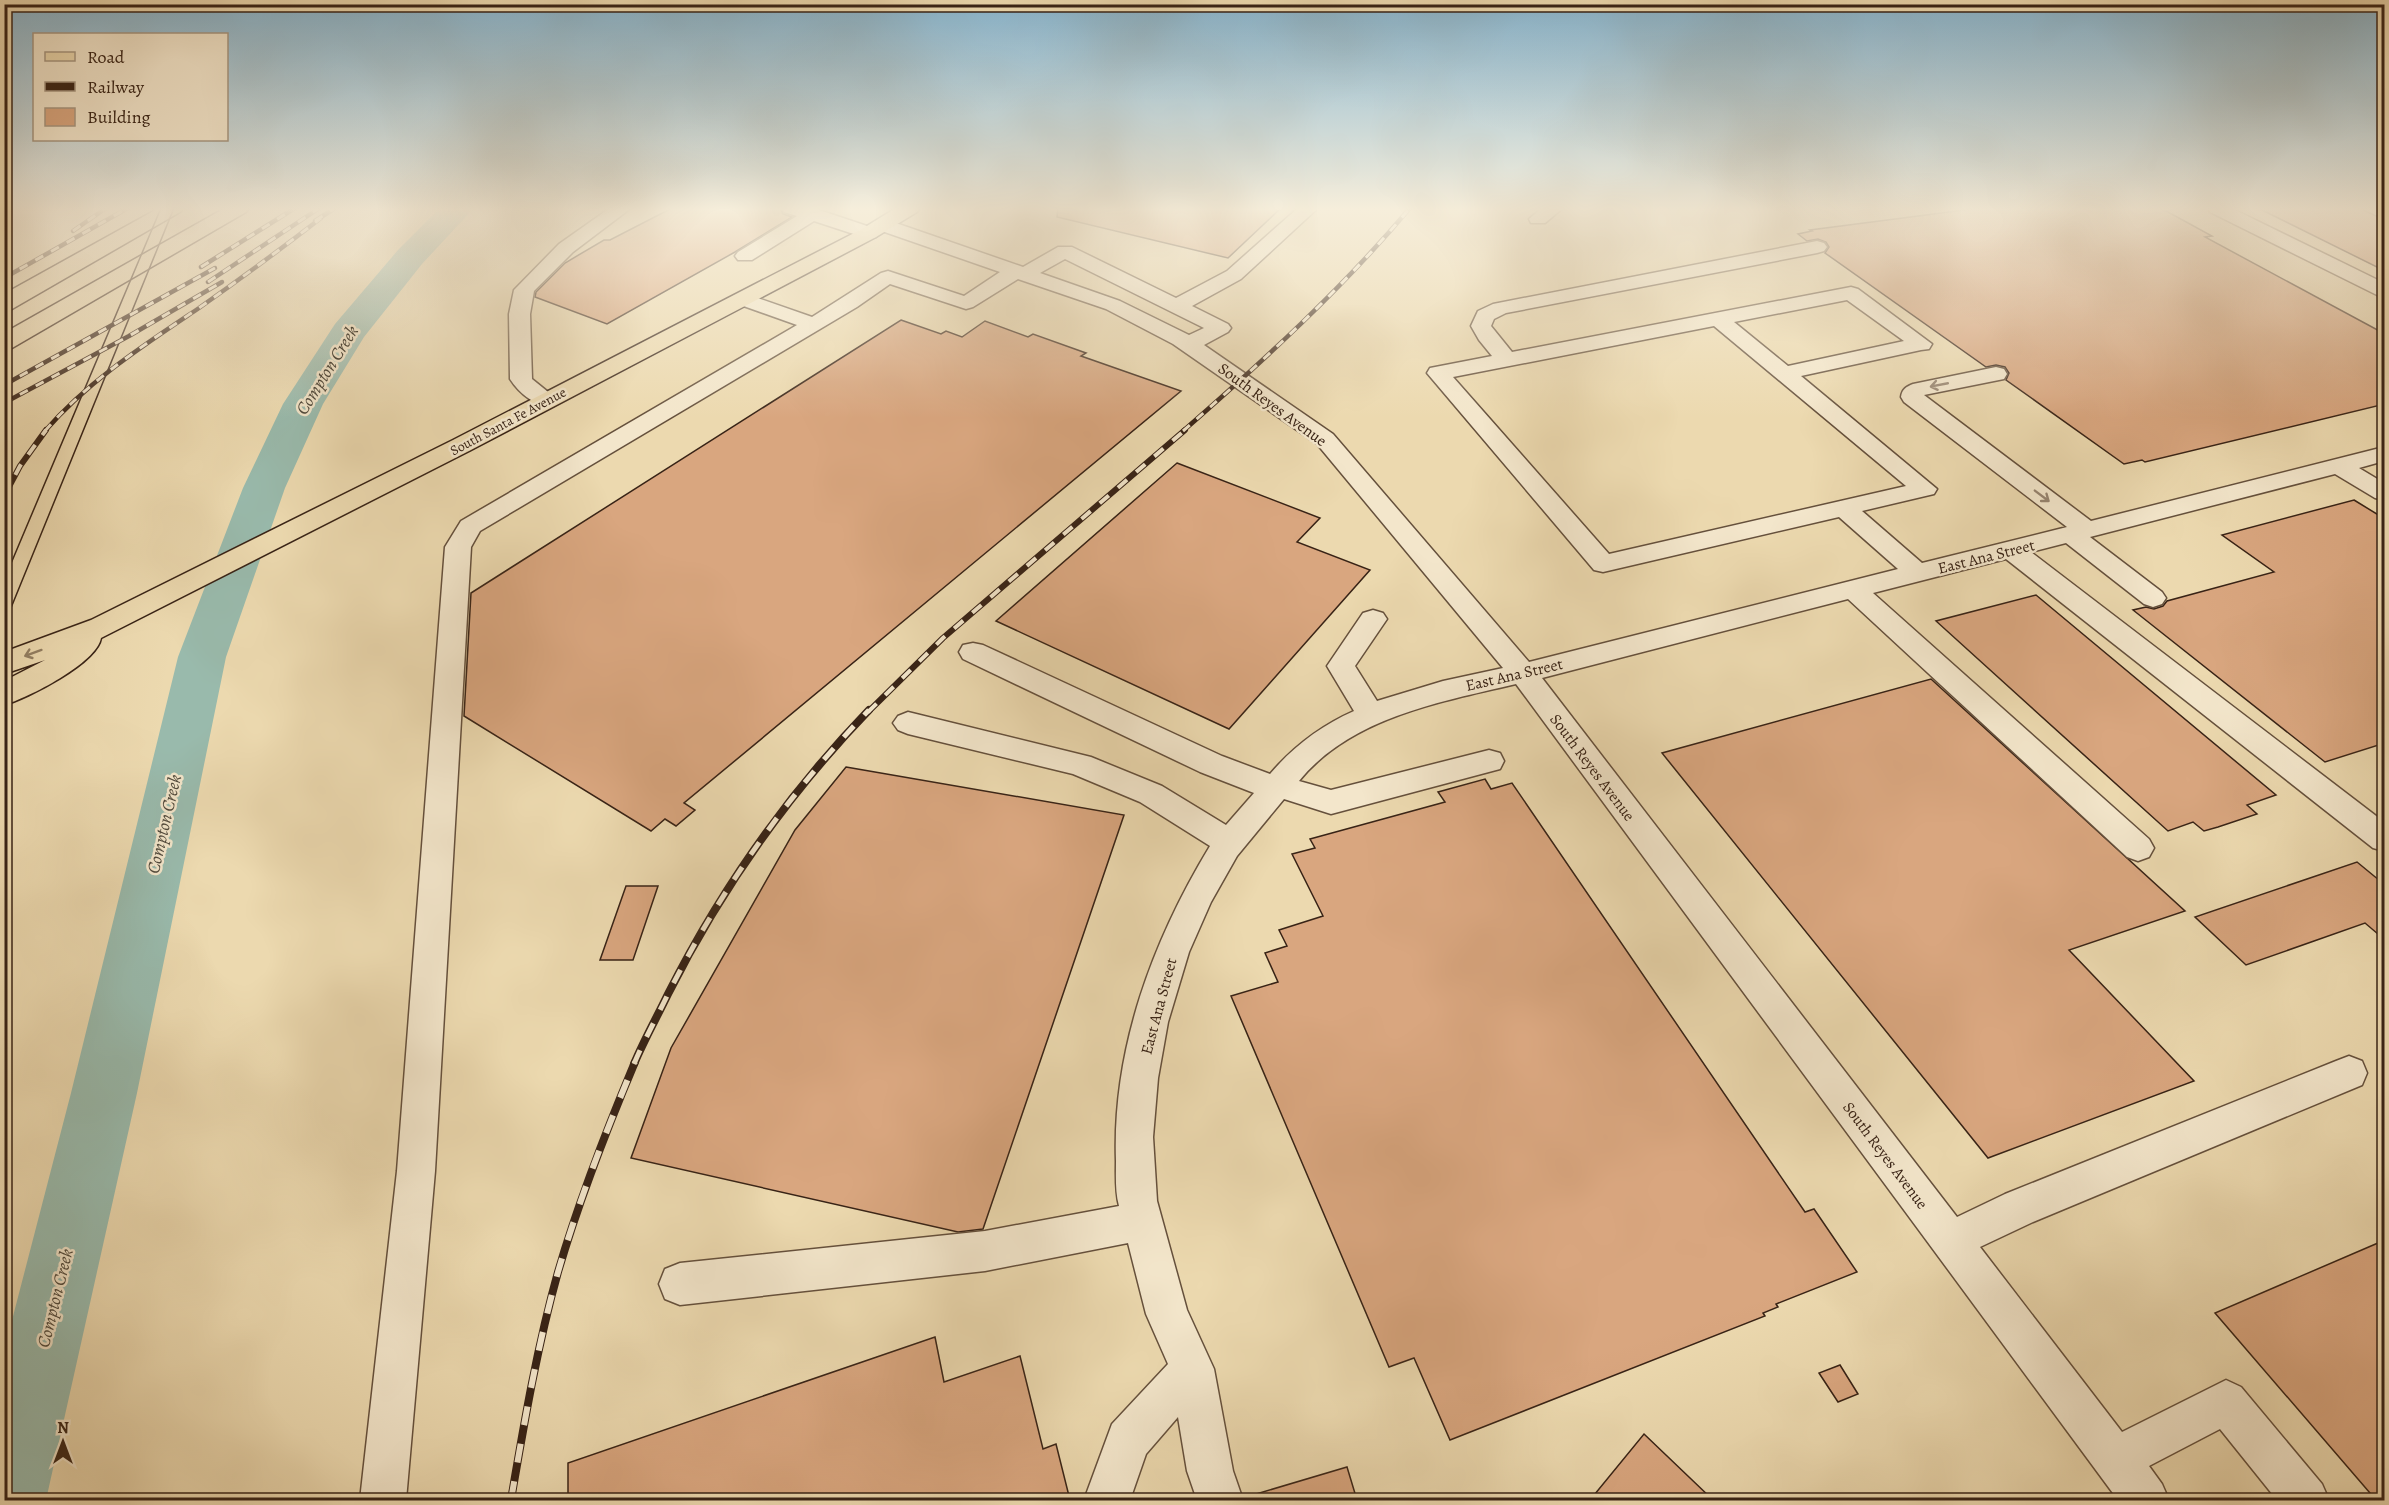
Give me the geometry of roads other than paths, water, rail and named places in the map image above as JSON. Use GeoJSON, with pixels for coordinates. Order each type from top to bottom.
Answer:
{"type":"FeatureCollection","features":[{"type":"Feature","properties":{"kind":"main road"},"geometry":{"type":"LineString","coordinates":[[4,304],[49,278]]}},
{"type":"Feature","properties":{"kind":"main road"},"geometry":{"type":"LineString","coordinates":[[4,343],[117,278]]}},
{"type":"Feature","properties":{"kind":"main road","name":"South Santa Fe Avenue"},"geometry":{"type":"LineString","coordinates":[[4,664],[102,627],[385,484],[782,278]]}},
{"type":"Feature","properties":{"kind":"main road","name":"South Santa Fe Avenue"},"geometry":{"type":"LineString","coordinates":[[4,694],[52,671],[102,627]]}},
{"type":"Feature","properties":{"kind":"street"},"geometry":{"type":"LineString","coordinates":[[534,278],[522,292],[518,317],[519,377],[521,382],[547,400]]}},
{"type":"Feature","properties":{"kind":"street"},"geometry":{"type":"LineString","coordinates":[[382,1500],[416,1171],[458,547],[470,526],[813,324],[886,278]]}},
{"type":"Feature","properties":{"kind":"street"},"geometry":{"type":"LineString","coordinates":[[892,278],[966,303],[1011,278]]}},
{"type":"Feature","properties":{"kind":"street","name":"South Reyes Avenue"},"geometry":{"type":"LineString","coordinates":[[1036,278],[1113,304],[1188,344],[1325,439],[1523,673],[2146,1500]]}},
{"type":"Feature","properties":{"kind":"street"},"geometry":{"type":"LineString","coordinates":[[1120,278],[1221,328],[1188,344]]}},
{"type":"Feature","properties":{"kind":"street"},"geometry":{"type":"LineString","coordinates":[[1176,306],[1226,278]]}},
{"type":"Feature","properties":{"kind":"street"},"geometry":{"type":"LineString","coordinates":[[1508,360],[1486,336],[1481,326],[1485,315],[1500,308],[1655,278]]}},
{"type":"Feature","properties":{"kind":"street"},"geometry":{"type":"LineString","coordinates":[[2359,278],[2385,291]]}},
{"type":"Feature","properties":{"kind":"street"},"geometry":{"type":"LineString","coordinates":[[1718,319],[1925,489],[1603,564],[1438,373],[1851,293],[1921,345],[1784,373]]}},
{"type":"Feature","properties":{"kind":"street"},"geometry":{"type":"LineString","coordinates":[[742,299],[813,324]]}},
{"type":"Feature","properties":{"kind":"street"},"geometry":{"type":"LineString","coordinates":[[1996,374],[1921,389],[1913,392],[1912,397],[2079,532],[2153,598]]}},
{"type":"Feature","properties":{"kind":"street","name":"East Ana Street"},"geometry":{"type":"LineString","coordinates":[[1220,1500],[1210,1472],[1192,1370],[1167,1314],[1137,1201],[1134,1137],[1140,1078],[1150,1022],[1172,952],[1191,909],[1230,843],[1295,765],[1318,745],[1350,725],[1389,708],[1443,691],[1523,673],[2385,454]]}},
{"type":"Feature","properties":{"kind":"street"},"geometry":{"type":"LineString","coordinates":[[2339,466],[2385,493]]}},
{"type":"Feature","properties":{"kind":"street"},"geometry":{"type":"LineString","coordinates":[[1844,508],[1917,573]]}},
{"type":"Feature","properties":{"kind":"street"},"geometry":{"type":"LineString","coordinates":[[2010,549],[2385,838]]}},
{"type":"Feature","properties":{"kind":"street"},"geometry":{"type":"LineString","coordinates":[[1853,589],[2138,848]]}},
{"type":"Feature","properties":{"kind":"street"},"geometry":{"type":"LineString","coordinates":[[1371,716],[1341,666],[1373,619]]}},
{"type":"Feature","properties":{"kind":"street"},"geometry":{"type":"LineString","coordinates":[[973,652],[1211,764],[1277,787],[1331,802],[1488,761]]}},
{"type":"Feature","properties":{"kind":"street"},"geometry":{"type":"LineString","coordinates":[[908,723],[1080,765],[1151,794],[1230,843]]}},
{"type":"Feature","properties":{"kind":"street"},"geometry":{"type":"LineString","coordinates":[[1950,1240],[2019,1208],[2349,1073]]}},
{"type":"Feature","properties":{"kind":"street"},"geometry":{"type":"LineString","coordinates":[[680,1284],[985,1251],[1142,1221]]}},
{"type":"Feature","properties":{"kind":"street"},"geometry":{"type":"LineString","coordinates":[[1107,1500],[1128,1440],[1192,1370]]}},
{"type":"Feature","properties":{"kind":"street"},"geometry":{"type":"LineString","coordinates":[[2116,1459],[2226,1402],[2306,1500]]}},
{"type":"Feature","properties":{"kind":"waterway","name":"Compton Creek"},"geometry":{"type":"LineString","coordinates":[[6,1500],[104,1093],[202,657],[264,488],[303,404],[348,332],[392,278]]}},
{"type":"Feature","properties":{"kind":"tram line"},"geometry":{"type":"LineString","coordinates":[[4,580],[131,278]]}},
{"type":"Feature","properties":{"kind":"tram line"},"geometry":{"type":"LineString","coordinates":[[4,625],[145,278]]}},
{"type":"Feature","properties":{"kind":"railway"},"geometry":{"type":"LineString","coordinates":[[4,385],[197,278]]}},
{"type":"Feature","properties":{"kind":"railway"},"geometry":{"type":"LineString","coordinates":[[208,282],[214,278]]}},
{"type":"Feature","properties":{"kind":"railway"},"geometry":{"type":"LineString","coordinates":[[45,431],[98,380],[241,278]]}},
{"type":"Feature","properties":{"kind":"railway"},"geometry":{"type":"LineString","coordinates":[[1183,431],[1301,324],[1347,278]]}},
{"type":"Feature","properties":{"kind":"railway"},"geometry":{"type":"LineString","coordinates":[[4,403],[129,336],[222,282]]}},
{"type":"Feature","properties":{"kind":"railway"},"geometry":{"type":"LineString","coordinates":[[4,496],[20,466],[46,430]]}},
{"type":"Feature","properties":{"kind":"railway"},"geometry":{"type":"LineString","coordinates":[[868,712],[943,638],[1185,430]]}},
{"type":"Feature","properties":{"kind":"railway"},"geometry":{"type":"LineString","coordinates":[[634,1064],[689,955],[734,880],[784,809],[839,742],[869,710]]}},
{"type":"Feature","properties":{"kind":"railway"},"geometry":{"type":"LineString","coordinates":[[511,1500],[537,1357],[550,1300],[575,1219],[635,1062]]}}]}
